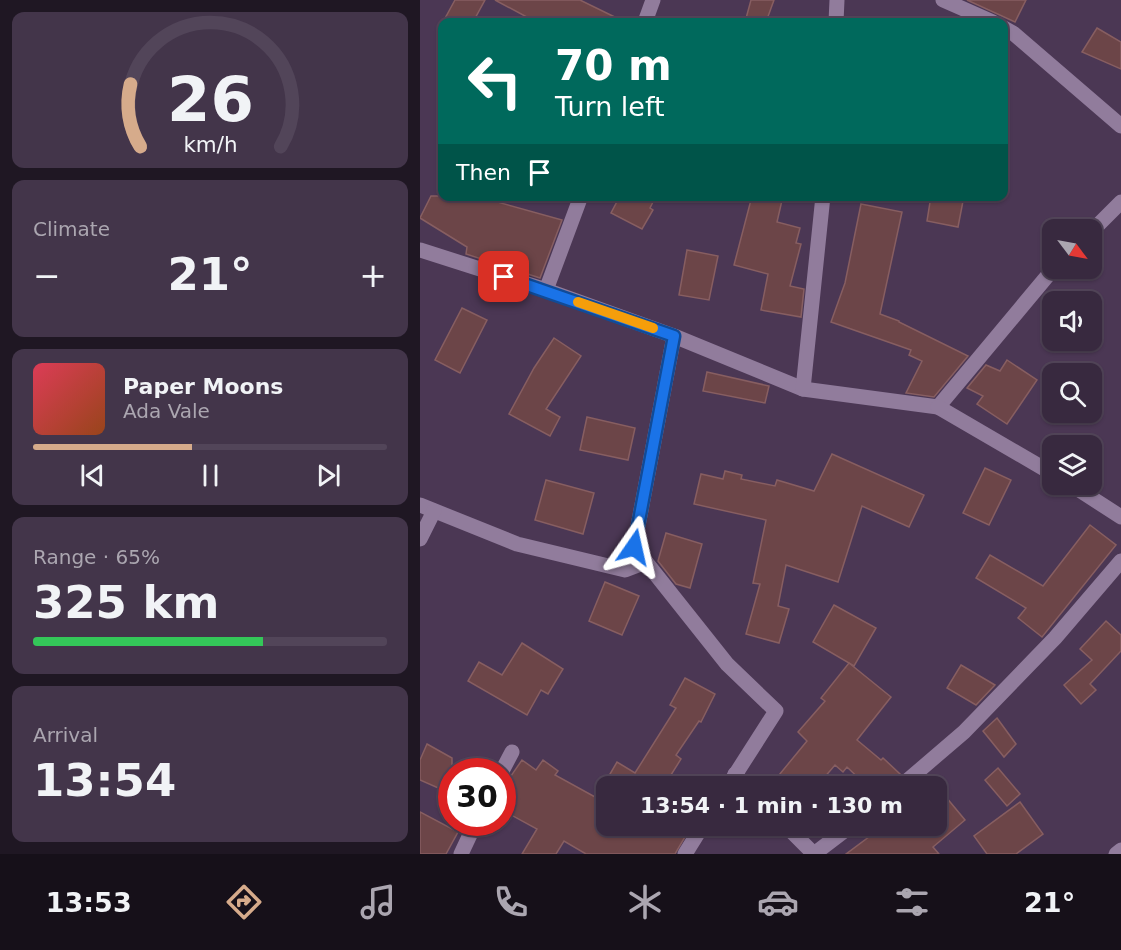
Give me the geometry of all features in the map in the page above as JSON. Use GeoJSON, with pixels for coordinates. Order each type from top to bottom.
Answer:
{"type":"FeatureCollection","features":[{"type":"Feature","properties":{"kind":"street"},"geometry":{"type":"LineString","coordinates":[[646,18],[653,0]]}},
{"type":"Feature","properties":{"kind":"street"},"geometry":{"type":"LineString","coordinates":[[836,18],[837,0]]}},
{"type":"Feature","properties":{"kind":"street"},"geometry":{"type":"LineString","coordinates":[[943,0],[984,18]]}},
{"type":"Feature","properties":{"kind":"street"},"geometry":{"type":"LineString","coordinates":[[1008,30],[1121,126]]}},
{"type":"Feature","properties":{"kind":"street"},"geometry":{"type":"LineString","coordinates":[[546,290],[578,201]]}},
{"type":"Feature","properties":{"kind":"street"},"geometry":{"type":"LineString","coordinates":[[803,389],[822,201]]}},
{"type":"Feature","properties":{"kind":"street"},"geometry":{"type":"LineString","coordinates":[[1102,221],[1121,202]]}},
{"type":"Feature","properties":{"kind":"street"},"geometry":{"type":"LineString","coordinates":[[420,250],[546,290],[674,336],[803,389],[938,407],[1042,468]]}},
{"type":"Feature","properties":{"kind":"street"},"geometry":{"type":"LineString","coordinates":[[938,407],[1045,279]]}},
{"type":"Feature","properties":{"kind":"street"},"geometry":{"type":"LineString","coordinates":[[674,336],[634,547],[727,664],[776,711],[734,776]]}},
{"type":"Feature","properties":{"kind":"street"},"geometry":{"type":"LineString","coordinates":[[1087,495],[1121,517]]}},
{"type":"Feature","properties":{"kind":"street"},"geometry":{"type":"LineString","coordinates":[[420,505],[517,544],[625,570],[646,562]]}},
{"type":"Feature","properties":{"kind":"street"},"geometry":{"type":"LineString","coordinates":[[420,539],[434,511]]}},
{"type":"Feature","properties":{"kind":"street"},"geometry":{"type":"LineString","coordinates":[[913,776],[964,732],[1055,638],[1121,561]]}},
{"type":"Feature","properties":{"kind":"street"},"geometry":{"type":"LineString","coordinates":[[509,758],[512,752]]}},
{"type":"Feature","properties":{"kind":"street"},"geometry":{"type":"LineString","coordinates":[[461,854],[469,836]]}},
{"type":"Feature","properties":{"kind":"street"},"geometry":{"type":"LineString","coordinates":[[685,854],[696,836]]}},
{"type":"Feature","properties":{"kind":"street"},"geometry":{"type":"LineString","coordinates":[[796,836],[814,854],[838,836]]}},
{"type":"Feature","properties":{"kind":"street"},"geometry":{"type":"LineString","coordinates":[[1116,854],[1121,850]]}},
{"type":"Feature","properties":{"kind":"building"},"geometry":{"type":"Polygon","coordinates":[[[455,0],[485,0],[475,18],[445,18],[455,0]]]}},
{"type":"Feature","properties":{"kind":"building"},"geometry":{"type":"Polygon","coordinates":[[[495,0],[580,0],[617,18],[529,18],[495,0]]]}},
{"type":"Feature","properties":{"kind":"building"},"geometry":{"type":"Polygon","coordinates":[[[751,0],[774,0],[767,18],[746,18],[751,0]]]}},
{"type":"Feature","properties":{"kind":"building"},"geometry":{"type":"Polygon","coordinates":[[[967,0],[1026,0],[1015,22],[967,0]]]}},
{"type":"Feature","properties":{"kind":"building"},"geometry":{"type":"Polygon","coordinates":[[[1097,28],[1121,42],[1121,69],[1082,52],[1097,28]]]}},
{"type":"Feature","properties":{"kind":"building"},"geometry":{"type":"Polygon","coordinates":[[[431,196],[438,196],[438,201],[494,201],[562,220],[540,278],[466,254],[467,247],[420,218],[431,196]]]}},
{"type":"Feature","properties":{"kind":"building"},"geometry":{"type":"Polygon","coordinates":[[[617,201],[654,201],[650,208],[653,210],[642,229],[611,213],[617,201]]]}},
{"type":"Feature","properties":{"kind":"building"},"geometry":{"type":"Polygon","coordinates":[[[751,201],[782,201],[777,222],[800,228],[796,243],[801,244],[790,286],[804,289],[801,317],[761,310],[768,274],[734,265],[751,201]]]}},
{"type":"Feature","properties":{"kind":"building"},"geometry":{"type":"Polygon","coordinates":[[[930,201],[963,201],[958,227],[927,221],[930,201]]]}},
{"type":"Feature","properties":{"kind":"building"},"geometry":{"type":"Polygon","coordinates":[[[861,204],[902,212],[880,314],[899,321],[968,356],[934,397],[906,393],[922,361],[909,355],[911,350],[831,322],[845,283],[861,204]]]}},
{"type":"Feature","properties":{"kind":"building"},"geometry":{"type":"Polygon","coordinates":[[[687,250],[718,256],[709,300],[679,295],[687,250]]]}},
{"type":"Feature","properties":{"kind":"building"},"geometry":{"type":"Polygon","coordinates":[[[462,308],[487,320],[460,373],[435,360],[462,308]]]}},
{"type":"Feature","properties":{"kind":"building"},"geometry":{"type":"Polygon","coordinates":[[[554,338],[581,356],[546,409],[560,417],[550,436],[509,414],[534,368],[554,338]]]}},
{"type":"Feature","properties":{"kind":"building"},"geometry":{"type":"Polygon","coordinates":[[[1007,360],[1037,380],[1007,424],[977,404],[983,396],[967,388],[986,365],[1000,371],[1007,360]]]}},
{"type":"Feature","properties":{"kind":"building"},"geometry":{"type":"Polygon","coordinates":[[[707,372],[769,386],[765,403],[703,391],[707,372]]]}},
{"type":"Feature","properties":{"kind":"building"},"geometry":{"type":"Polygon","coordinates":[[[587,417],[635,428],[628,460],[580,450],[587,417]]]}},
{"type":"Feature","properties":{"kind":"building"},"geometry":{"type":"Polygon","coordinates":[[[832,454],[924,495],[909,527],[862,506],[838,582],[786,565],[778,606],[789,609],[779,643],[746,634],[760,584],[753,583],[766,520],[694,504],[701,474],[723,479],[725,471],[742,475],[741,479],[775,486],[777,480],[814,491],[832,454]]]}},
{"type":"Feature","properties":{"kind":"building"},"geometry":{"type":"Polygon","coordinates":[[[985,468],[1011,480],[989,525],[963,513],[985,468]]]}},
{"type":"Feature","properties":{"kind":"building"},"geometry":{"type":"Polygon","coordinates":[[[546,480],[594,493],[583,534],[535,520],[546,480]]]}},
{"type":"Feature","properties":{"kind":"building"},"geometry":{"type":"Polygon","coordinates":[[[1090,525],[1116,545],[1042,637],[1018,618],[1026,608],[976,578],[990,555],[1043,586],[1090,525]]]}},
{"type":"Feature","properties":{"kind":"building"},"geometry":{"type":"Polygon","coordinates":[[[666,533],[702,544],[690,588],[676,584],[658,561],[666,533]]]}},
{"type":"Feature","properties":{"kind":"building"},"geometry":{"type":"Polygon","coordinates":[[[605,582],[639,596],[622,635],[589,621],[605,582]]]}},
{"type":"Feature","properties":{"kind":"building"},"geometry":{"type":"Polygon","coordinates":[[[834,605],[876,628],[854,666],[813,642],[834,605]]]}},
{"type":"Feature","properties":{"kind":"building"},"geometry":{"type":"Polygon","coordinates":[[[1106,621],[1121,635],[1121,651],[1090,684],[1096,690],[1081,704],[1064,685],[1092,660],[1080,649],[1106,621]]]}},
{"type":"Feature","properties":{"kind":"building"},"geometry":{"type":"Polygon","coordinates":[[[522,643],[563,669],[548,694],[541,690],[527,715],[468,681],[479,662],[502,675],[522,643]]]}},
{"type":"Feature","properties":{"kind":"building"},"geometry":{"type":"Polygon","coordinates":[[[849,663],[891,697],[857,740],[881,760],[883,758],[900,774],[898,776],[856,776],[847,767],[843,772],[835,765],[826,776],[778,776],[807,741],[798,732],[825,701],[821,698],[849,663]]]}},
{"type":"Feature","properties":{"kind":"building"},"geometry":{"type":"Polygon","coordinates":[[[961,665],[995,685],[976,705],[947,688],[961,665]]]}},
{"type":"Feature","properties":{"kind":"building"},"geometry":{"type":"Polygon","coordinates":[[[685,678],[715,694],[701,722],[699,721],[676,755],[681,759],[670,776],[609,776],[617,762],[635,773],[676,708],[670,705],[685,678]]]}},
{"type":"Feature","properties":{"kind":"building"},"geometry":{"type":"Polygon","coordinates":[[[997,718],[1016,744],[1004,757],[983,731],[997,718]]]}},
{"type":"Feature","properties":{"kind":"building"},"geometry":{"type":"Polygon","coordinates":[[[427,744],[452,758],[438,758],[438,788],[420,780],[420,760],[427,744]]]}},
{"type":"Feature","properties":{"kind":"building"},"geometry":{"type":"Polygon","coordinates":[[[522,760],[536,770],[543,760],[558,771],[555,775],[596,798],[596,836],[686,836],[675,854],[586,854],[564,841],[556,854],[522,854],[537,829],[516,818],[516,769],[522,760]]]}},
{"type":"Feature","properties":{"kind":"building"},"geometry":{"type":"Polygon","coordinates":[[[998,768],[1020,794],[1007,806],[985,780],[998,768]]]}},
{"type":"Feature","properties":{"kind":"building"},"geometry":{"type":"Polygon","coordinates":[[[947,798],[965,820],[947,835],[947,798]]]}},
{"type":"Feature","properties":{"kind":"building"},"geometry":{"type":"Polygon","coordinates":[[[1020,802],[1043,834],[1016,854],[987,854],[974,836],[1020,802]]]}},
{"type":"Feature","properties":{"kind":"building"},"geometry":{"type":"Polygon","coordinates":[[[420,812],[438,821],[438,836],[456,836],[446,854],[420,854],[420,812]]]}},
{"type":"Feature","properties":{"kind":"building"},"geometry":{"type":"Polygon","coordinates":[[[870,836],[946,836],[933,847],[939,854],[846,854],[870,836]]]}},
{"type":"Feature","properties":{"kind":"slow traffic"},"geometry":{"type":"LineString","coordinates":[[578,302],[653,328]]}},
{"type":"Feature","properties":{"kind":"route"},"geometry":{"type":"LineString","coordinates":[[504,277],[674,336],[634,547]]}}]}
